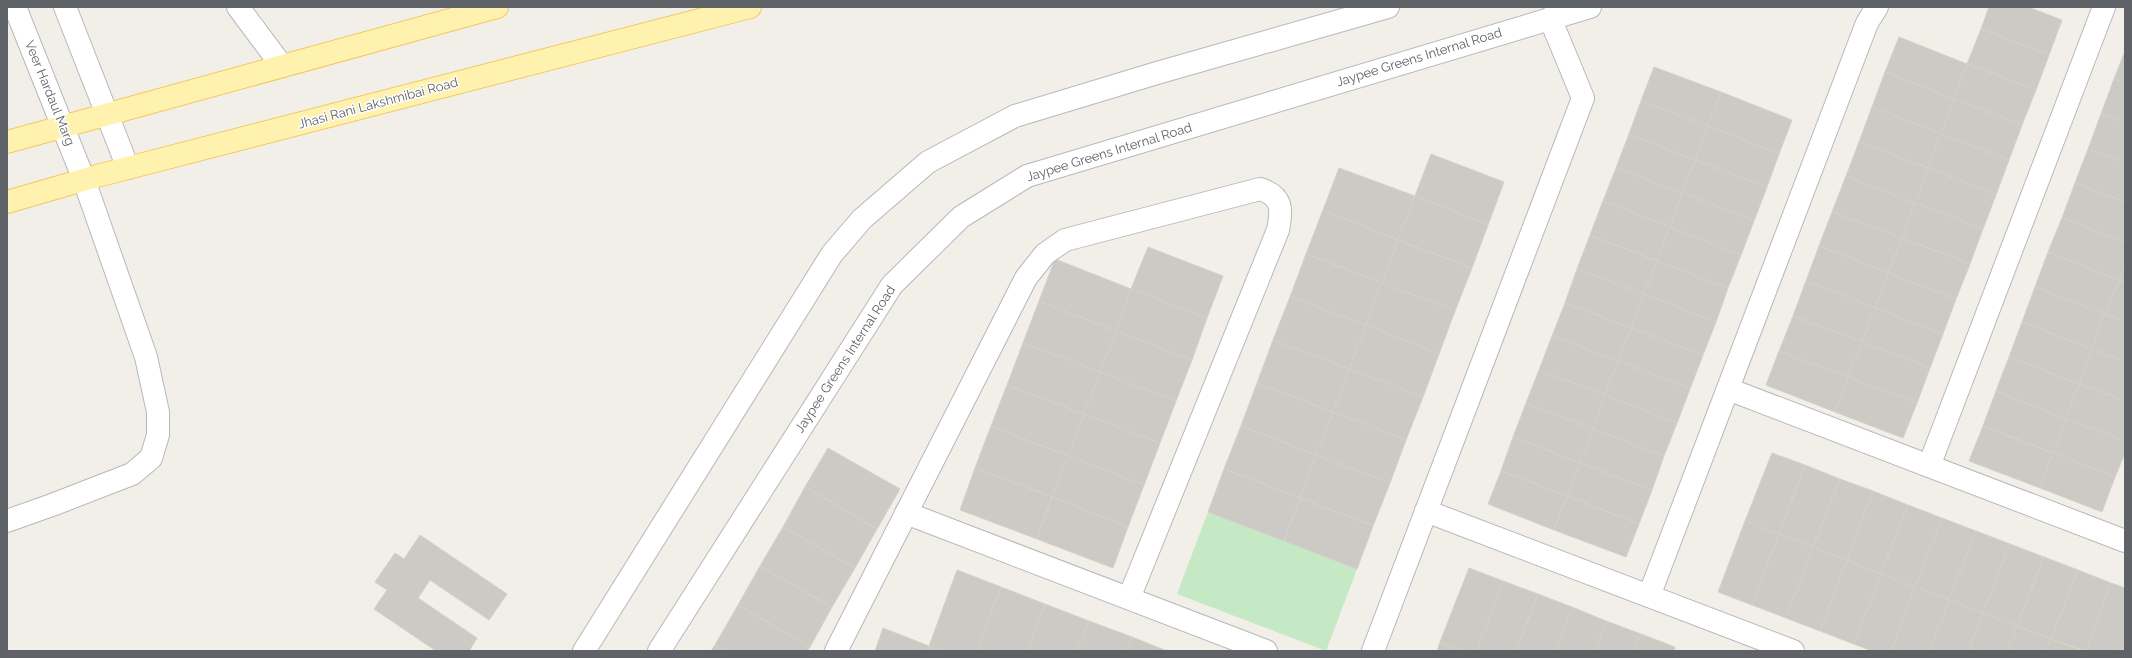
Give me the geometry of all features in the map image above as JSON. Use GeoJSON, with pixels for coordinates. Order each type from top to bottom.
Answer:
{"type":"FeatureCollection","features":[{"type":"Feature","properties":{"kind":"main road"},"geometry":{"type":"LineString","coordinates":[[7,142],[497,7]]}},
{"type":"Feature","properties":{"kind":"main road","name":"Jhasi Rani Lakshmibai Road"},"geometry":{"type":"LineString","coordinates":[[7,202],[128,168],[750,7]]}},
{"type":"Feature","properties":{"kind":"street","name":"Veer Hardaul Marg"},"geometry":{"type":"LineString","coordinates":[[7,521],[132,474],[151,458],[158,435],[158,412],[146,357],[84,180],[15,7]]}},
{"type":"Feature","properties":{"kind":"street"},"geometry":{"type":"LineString","coordinates":[[65,7],[128,168]]}},
{"type":"Feature","properties":{"kind":"street"},"geometry":{"type":"LineString","coordinates":[[238,7],[282,66]]}},
{"type":"Feature","properties":{"kind":"street"},"geometry":{"type":"LineString","coordinates":[[584,651],[832,254],[862,218],[928,162],[1015,116],[1388,7]]}},
{"type":"Feature","properties":{"kind":"street","name":"Jaypee Greens Internal Road"},"geometry":{"type":"LineString","coordinates":[[659,651],[892,285],[961,217],[1028,176],[1590,7]]}},
{"type":"Feature","properties":{"kind":"street"},"geometry":{"type":"LineString","coordinates":[[1649,596],[1867,23],[1877,7]]}},
{"type":"Feature","properties":{"kind":"street"},"geometry":{"type":"LineString","coordinates":[[1929,466],[2104,7]]}},
{"type":"Feature","properties":{"kind":"street"},"geometry":{"type":"LineString","coordinates":[[1373,651],[1583,98],[1550,18]]}},
{"type":"Feature","properties":{"kind":"street"},"geometry":{"type":"LineString","coordinates":[[836,651],[1026,278],[1045,254],[1065,240],[1260,189],[1272,193],[1278,202],[1281,214],[1278,230],[1129,598]]}},
{"type":"Feature","properties":{"kind":"street"},"geometry":{"type":"LineString","coordinates":[[1728,389],[2125,541]]}},
{"type":"Feature","properties":{"kind":"street"},"geometry":{"type":"LineString","coordinates":[[1426,511],[1793,651]]}},
{"type":"Feature","properties":{"kind":"street"},"geometry":{"type":"LineString","coordinates":[[906,513],[1266,651]]}},
{"type":"Feature","properties":{"kind":"green space"},"geometry":{"type":"Polygon","coordinates":[[[1208,512],[1357,569],[1326,651],[1177,594],[1208,512]]]}},
{"type":"Feature","properties":{"kind":"building"},"geometry":{"type":"Polygon","coordinates":[[[1989,7],[2028,7],[2062,20],[2049,55],[1981,29],[1989,7]]]}},
{"type":"Feature","properties":{"kind":"building"},"geometry":{"type":"Polygon","coordinates":[[[1981,29],[2049,55],[2036,90],[1967,64],[1981,29]]]}},
{"type":"Feature","properties":{"kind":"building"},"geometry":{"type":"Polygon","coordinates":[[[1899,37],[1967,64],[1954,99],[1885,72],[1899,37]]]}},
{"type":"Feature","properties":{"kind":"building"},"geometry":{"type":"Polygon","coordinates":[[[2125,51],[2125,83],[2114,79],[2125,51]]]}},
{"type":"Feature","properties":{"kind":"building"},"geometry":{"type":"Polygon","coordinates":[[[1967,64],[2036,90],[2022,125],[1954,99],[1967,64]]]}},
{"type":"Feature","properties":{"kind":"building"},"geometry":{"type":"Polygon","coordinates":[[[1654,67],[1721,92],[1708,126],[1641,101],[1654,67]]]}},
{"type":"Feature","properties":{"kind":"building"},"geometry":{"type":"Polygon","coordinates":[[[1885,72],[1954,99],[1941,134],[1872,107],[1885,72]]]}},
{"type":"Feature","properties":{"kind":"building"},"geometry":{"type":"Polygon","coordinates":[[[2114,79],[2125,83],[2125,123],[2101,114],[2114,79]]]}},
{"type":"Feature","properties":{"kind":"building"},"geometry":{"type":"Polygon","coordinates":[[[1721,92],[1792,120],[1779,154],[1708,126],[1721,92]]]}},
{"type":"Feature","properties":{"kind":"building"},"geometry":{"type":"Polygon","coordinates":[[[1954,99],[2022,125],[2009,160],[1941,134],[1954,99]]]}},
{"type":"Feature","properties":{"kind":"building"},"geometry":{"type":"Polygon","coordinates":[[[1641,101],[1708,126],[1695,160],[1629,134],[1641,101]]]}},
{"type":"Feature","properties":{"kind":"building"},"geometry":{"type":"Polygon","coordinates":[[[1872,107],[1941,134],[1928,168],[1859,142],[1872,107]]]}},
{"type":"Feature","properties":{"kind":"building"},"geometry":{"type":"Polygon","coordinates":[[[2101,114],[2125,123],[2125,163],[2088,149],[2101,114]]]}},
{"type":"Feature","properties":{"kind":"building"},"geometry":{"type":"Polygon","coordinates":[[[1708,126],[1779,154],[1767,187],[1695,160],[1708,126]]]}},
{"type":"Feature","properties":{"kind":"building"},"geometry":{"type":"Polygon","coordinates":[[[1629,134],[1695,160],[1682,193],[1616,168],[1629,134]]]}},
{"type":"Feature","properties":{"kind":"building"},"geometry":{"type":"Polygon","coordinates":[[[1941,134],[2009,160],[1996,195],[1928,168],[1941,134]]]}},
{"type":"Feature","properties":{"kind":"building"},"geometry":{"type":"Polygon","coordinates":[[[1859,142],[1928,168],[1915,203],[1846,176],[1859,142]]]}},
{"type":"Feature","properties":{"kind":"building"},"geometry":{"type":"Polygon","coordinates":[[[2088,149],[2125,163],[2125,202],[2075,183],[2088,149]]]}},
{"type":"Feature","properties":{"kind":"building"},"geometry":{"type":"Polygon","coordinates":[[[1431,154],[1504,182],[1488,225],[1415,196],[1431,154]]]}},
{"type":"Feature","properties":{"kind":"building"},"geometry":{"type":"Polygon","coordinates":[[[1695,160],[1767,187],[1754,221],[1682,193],[1695,160]]]}},
{"type":"Feature","properties":{"kind":"building"},"geometry":{"type":"Polygon","coordinates":[[[1339,168],[1415,196],[1398,240],[1323,210],[1339,168]]]}},
{"type":"Feature","properties":{"kind":"building"},"geometry":{"type":"Polygon","coordinates":[[[1616,168],[1682,193],[1670,227],[1603,201],[1616,168]]]}},
{"type":"Feature","properties":{"kind":"building"},"geometry":{"type":"Polygon","coordinates":[[[1928,168],[1996,195],[1983,229],[1915,203],[1928,168]]]}},
{"type":"Feature","properties":{"kind":"building"},"geometry":{"type":"Polygon","coordinates":[[[1846,176],[1915,203],[1902,238],[1832,212],[1846,176]]]}},
{"type":"Feature","properties":{"kind":"building"},"geometry":{"type":"Polygon","coordinates":[[[2075,183],[2125,202],[2125,242],[2062,218],[2075,183]]]}},
{"type":"Feature","properties":{"kind":"building"},"geometry":{"type":"Polygon","coordinates":[[[1682,193],[1754,221],[1741,255],[1670,227],[1682,193]]]}},
{"type":"Feature","properties":{"kind":"building"},"geometry":{"type":"Polygon","coordinates":[[[1415,196],[1488,225],[1472,268],[1398,240],[1415,196]]]}},
{"type":"Feature","properties":{"kind":"building"},"geometry":{"type":"Polygon","coordinates":[[[1603,201],[1670,227],[1657,261],[1590,235],[1603,201]]]}},
{"type":"Feature","properties":{"kind":"building"},"geometry":{"type":"Polygon","coordinates":[[[1915,203],[1983,229],[1970,264],[1902,238],[1915,203]]]}},
{"type":"Feature","properties":{"kind":"building"},"geometry":{"type":"Polygon","coordinates":[[[1323,210],[1398,240],[1382,283],[1306,254],[1323,210]]]}},
{"type":"Feature","properties":{"kind":"building"},"geometry":{"type":"Polygon","coordinates":[[[1832,212],[1902,238],[1888,273],[1819,246],[1832,212]]]}},
{"type":"Feature","properties":{"kind":"building"},"geometry":{"type":"Polygon","coordinates":[[[2062,218],[2125,242],[2125,263],[2119,280],[2048,252],[2062,218]]]}},
{"type":"Feature","properties":{"kind":"building"},"geometry":{"type":"Polygon","coordinates":[[[1670,227],[1741,255],[1728,288],[1657,261],[1670,227]]]}},
{"type":"Feature","properties":{"kind":"building"},"geometry":{"type":"Polygon","coordinates":[[[1590,235],[1657,261],[1644,294],[1577,269],[1590,235]]]}},
{"type":"Feature","properties":{"kind":"building"},"geometry":{"type":"Polygon","coordinates":[[[1902,238],[1970,264],[1956,299],[1888,273],[1902,238]]]}},
{"type":"Feature","properties":{"kind":"building"},"geometry":{"type":"Polygon","coordinates":[[[1398,240],[1472,268],[1455,311],[1382,283],[1398,240]]]}},
{"type":"Feature","properties":{"kind":"building"},"geometry":{"type":"Polygon","coordinates":[[[1819,246],[1888,273],[1875,308],[1806,281],[1819,246]]]}},
{"type":"Feature","properties":{"kind":"building"},"geometry":{"type":"Polygon","coordinates":[[[1148,247],[1223,276],[1207,318],[1131,289],[1148,247]]]}},
{"type":"Feature","properties":{"kind":"building"},"geometry":{"type":"Polygon","coordinates":[[[2048,252],[2119,280],[2105,314],[2035,287],[2048,252]]]}},
{"type":"Feature","properties":{"kind":"building"},"geometry":{"type":"Polygon","coordinates":[[[1306,254],[1382,283],[1366,325],[1290,297],[1306,254]]]}},
{"type":"Feature","properties":{"kind":"building"},"geometry":{"type":"Polygon","coordinates":[[[1055,259],[1131,289],[1116,331],[1039,301],[1055,259]]]}},
{"type":"Feature","properties":{"kind":"building"},"geometry":{"type":"Polygon","coordinates":[[[1657,261],[1728,288],[1716,322],[1644,294],[1657,261]]]}},
{"type":"Feature","properties":{"kind":"building"},"geometry":{"type":"Polygon","coordinates":[[[2125,263],[2125,282],[2119,280],[2125,263]]]}},
{"type":"Feature","properties":{"kind":"building"},"geometry":{"type":"Polygon","coordinates":[[[1577,269],[1644,294],[1631,328],[1565,303],[1577,269]]]}},
{"type":"Feature","properties":{"kind":"building"},"geometry":{"type":"Polygon","coordinates":[[[1888,273],[1956,299],[1943,334],[1875,308],[1888,273]]]}},
{"type":"Feature","properties":{"kind":"building"},"geometry":{"type":"Polygon","coordinates":[[[2119,280],[2125,282],[2125,322],[2105,314],[2119,280]]]}},
{"type":"Feature","properties":{"kind":"building"},"geometry":{"type":"Polygon","coordinates":[[[1806,281],[1875,308],[1862,342],[1793,316],[1806,281]]]}},
{"type":"Feature","properties":{"kind":"building"},"geometry":{"type":"Polygon","coordinates":[[[1382,283],[1455,311],[1439,354],[1366,325],[1382,283]]]}},
{"type":"Feature","properties":{"kind":"building"},"geometry":{"type":"Polygon","coordinates":[[[2035,287],[2105,314],[2092,349],[2022,322],[2035,287]]]}},
{"type":"Feature","properties":{"kind":"building"},"geometry":{"type":"Polygon","coordinates":[[[1131,289],[1207,318],[1192,360],[1116,331],[1131,289]]]}},
{"type":"Feature","properties":{"kind":"building"},"geometry":{"type":"Polygon","coordinates":[[[1644,294],[1716,322],[1703,355],[1631,328],[1644,294]]]}},
{"type":"Feature","properties":{"kind":"building"},"geometry":{"type":"Polygon","coordinates":[[[1290,297],[1366,325],[1349,369],[1273,340],[1290,297]]]}},
{"type":"Feature","properties":{"kind":"building"},"geometry":{"type":"Polygon","coordinates":[[[1039,301],[1116,331],[1100,372],[1023,343],[1039,301]]]}},
{"type":"Feature","properties":{"kind":"building"},"geometry":{"type":"Polygon","coordinates":[[[1565,303],[1631,328],[1618,361],[1552,336],[1565,303]]]}},
{"type":"Feature","properties":{"kind":"building"},"geometry":{"type":"Polygon","coordinates":[[[1875,308],[1943,334],[1930,368],[1862,342],[1875,308]]]}},
{"type":"Feature","properties":{"kind":"building"},"geometry":{"type":"Polygon","coordinates":[[[2105,314],[2125,322],[2125,362],[2092,349],[2105,314]]]}},
{"type":"Feature","properties":{"kind":"building"},"geometry":{"type":"Polygon","coordinates":[[[1793,316],[1862,342],[1848,377],[1779,351],[1793,316]]]}},
{"type":"Feature","properties":{"kind":"building"},"geometry":{"type":"Polygon","coordinates":[[[2022,322],[2092,349],[2079,384],[2009,357],[2022,322]]]}},
{"type":"Feature","properties":{"kind":"building"},"geometry":{"type":"Polygon","coordinates":[[[1366,325],[1439,354],[1423,397],[1349,369],[1366,325]]]}},
{"type":"Feature","properties":{"kind":"building"},"geometry":{"type":"Polygon","coordinates":[[[1631,328],[1703,355],[1690,389],[1618,361],[1631,328]]]}},
{"type":"Feature","properties":{"kind":"building"},"geometry":{"type":"Polygon","coordinates":[[[1116,331],[1192,360],[1176,401],[1100,372],[1116,331]]]}},
{"type":"Feature","properties":{"kind":"building"},"geometry":{"type":"Polygon","coordinates":[[[1552,336],[1618,361],[1605,395],[1539,370],[1552,336]]]}},
{"type":"Feature","properties":{"kind":"building"},"geometry":{"type":"Polygon","coordinates":[[[1273,340],[1349,369],[1333,412],[1257,383],[1273,340]]]}},
{"type":"Feature","properties":{"kind":"building"},"geometry":{"type":"Polygon","coordinates":[[[1862,342],[1930,368],[1917,403],[1848,377],[1862,342]]]}},
{"type":"Feature","properties":{"kind":"building"},"geometry":{"type":"Polygon","coordinates":[[[1023,343],[1100,372],[1084,414],[1007,385],[1023,343]]]}},
{"type":"Feature","properties":{"kind":"building"},"geometry":{"type":"Polygon","coordinates":[[[2092,349],[2125,362],[2125,401],[2079,384],[2092,349]]]}},
{"type":"Feature","properties":{"kind":"building"},"geometry":{"type":"Polygon","coordinates":[[[1779,351],[1848,377],[1835,412],[1766,385],[1779,351]]]}},
{"type":"Feature","properties":{"kind":"building"},"geometry":{"type":"Polygon","coordinates":[[[2009,357],[2079,384],[2066,419],[1996,391],[2009,357]]]}},
{"type":"Feature","properties":{"kind":"building"},"geometry":{"type":"Polygon","coordinates":[[[1618,361],[1690,389],[1677,423],[1605,395],[1618,361]]]}},
{"type":"Feature","properties":{"kind":"building"},"geometry":{"type":"Polygon","coordinates":[[[1349,369],[1423,397],[1406,440],[1333,412],[1349,369]]]}},
{"type":"Feature","properties":{"kind":"building"},"geometry":{"type":"Polygon","coordinates":[[[1539,370],[1605,395],[1593,429],[1526,403],[1539,370]]]}},
{"type":"Feature","properties":{"kind":"building"},"geometry":{"type":"Polygon","coordinates":[[[1100,372],[1176,401],[1160,443],[1084,414],[1100,372]]]}},
{"type":"Feature","properties":{"kind":"building"},"geometry":{"type":"Polygon","coordinates":[[[1848,377],[1917,403],[1903,438],[1835,412],[1848,377]]]}},
{"type":"Feature","properties":{"kind":"building"},"geometry":{"type":"Polygon","coordinates":[[[1257,383],[1333,412],[1316,455],[1241,426],[1257,383]]]}},
{"type":"Feature","properties":{"kind":"building"},"geometry":{"type":"Polygon","coordinates":[[[2079,384],[2125,401],[2125,441],[2066,419],[2079,384]]]}},
{"type":"Feature","properties":{"kind":"building"},"geometry":{"type":"Polygon","coordinates":[[[1007,385],[1084,414],[1068,456],[991,426],[1007,385]]]}},
{"type":"Feature","properties":{"kind":"building"},"geometry":{"type":"Polygon","coordinates":[[[1996,391],[2066,419],[2053,453],[1983,426],[1996,391]]]}},
{"type":"Feature","properties":{"kind":"building"},"geometry":{"type":"Polygon","coordinates":[[[1605,395],[1677,423],[1664,456],[1593,429],[1605,395]]]}},
{"type":"Feature","properties":{"kind":"building"},"geometry":{"type":"Polygon","coordinates":[[[1526,403],[1593,429],[1580,463],[1513,437],[1526,403]]]}},
{"type":"Feature","properties":{"kind":"building"},"geometry":{"type":"Polygon","coordinates":[[[1333,412],[1406,440],[1390,483],[1316,455],[1333,412]]]}},
{"type":"Feature","properties":{"kind":"building"},"geometry":{"type":"Polygon","coordinates":[[[1084,414],[1160,443],[1144,485],[1068,456],[1084,414]]]}},
{"type":"Feature","properties":{"kind":"building"},"geometry":{"type":"Polygon","coordinates":[[[2066,419],[2125,441],[2125,453],[2115,477],[2053,453],[2066,419]]]}},
{"type":"Feature","properties":{"kind":"building"},"geometry":{"type":"Polygon","coordinates":[[[991,426],[1068,456],[1052,497],[975,468],[991,426]]]}},
{"type":"Feature","properties":{"kind":"building"},"geometry":{"type":"Polygon","coordinates":[[[1241,426],[1316,455],[1300,498],[1224,469],[1241,426]]]}},
{"type":"Feature","properties":{"kind":"building"},"geometry":{"type":"Polygon","coordinates":[[[1983,426],[2053,453],[2040,488],[1969,461],[1983,426]]]}},
{"type":"Feature","properties":{"kind":"building"},"geometry":{"type":"Polygon","coordinates":[[[1593,429],[1664,456],[1652,490],[1580,463],[1593,429]]]}},
{"type":"Feature","properties":{"kind":"building"},"geometry":{"type":"Polygon","coordinates":[[[1513,437],[1580,463],[1567,496],[1501,471],[1513,437]]]}},
{"type":"Feature","properties":{"kind":"building"},"geometry":{"type":"Polygon","coordinates":[[[828,448],[900,489],[877,529],[805,487],[828,448]]]}},
{"type":"Feature","properties":{"kind":"building"},"geometry":{"type":"Polygon","coordinates":[[[1772,453],[1805,465],[1779,534],[1745,521],[1772,453]]]}},
{"type":"Feature","properties":{"kind":"building"},"geometry":{"type":"Polygon","coordinates":[[[2053,453],[2115,477],[2102,512],[2040,488],[2053,453]]]}},
{"type":"Feature","properties":{"kind":"building"},"geometry":{"type":"Polygon","coordinates":[[[1316,455],[1390,483],[1373,526],[1300,498],[1316,455]]]}},
{"type":"Feature","properties":{"kind":"building"},"geometry":{"type":"Polygon","coordinates":[[[1068,456],[1144,485],[1128,527],[1052,497],[1068,456]]]}},
{"type":"Feature","properties":{"kind":"building"},"geometry":{"type":"Polygon","coordinates":[[[1580,463],[1652,490],[1639,524],[1567,496],[1580,463]]]}},
{"type":"Feature","properties":{"kind":"building"},"geometry":{"type":"Polygon","coordinates":[[[1805,465],[1840,479],[1813,547],[1779,534],[1805,465]]]}},
{"type":"Feature","properties":{"kind":"building"},"geometry":{"type":"Polygon","coordinates":[[[975,468],[1052,497],[1037,539],[960,510],[975,468]]]}},
{"type":"Feature","properties":{"kind":"building"},"geometry":{"type":"Polygon","coordinates":[[[1224,469],[1300,498],[1284,541],[1208,512],[1224,469]]]}},
{"type":"Feature","properties":{"kind":"building"},"geometry":{"type":"Polygon","coordinates":[[[1501,471],[1567,496],[1554,530],[1488,504],[1501,471]]]}},
{"type":"Feature","properties":{"kind":"building"},"geometry":{"type":"Polygon","coordinates":[[[1840,479],[1873,491],[1847,560],[1813,547],[1840,479]]]}},
{"type":"Feature","properties":{"kind":"building"},"geometry":{"type":"Polygon","coordinates":[[[805,487],[877,529],[855,568],[783,527],[805,487]]]}},
{"type":"Feature","properties":{"kind":"building"},"geometry":{"type":"Polygon","coordinates":[[[1873,491],[1908,505],[1881,574],[1847,560],[1873,491]]]}},
{"type":"Feature","properties":{"kind":"building"},"geometry":{"type":"Polygon","coordinates":[[[1567,496],[1639,524],[1626,557],[1554,530],[1567,496]]]}},
{"type":"Feature","properties":{"kind":"building"},"geometry":{"type":"Polygon","coordinates":[[[1052,497],[1128,527],[1113,568],[1037,539],[1052,497]]]}},
{"type":"Feature","properties":{"kind":"building"},"geometry":{"type":"Polygon","coordinates":[[[1300,498],[1373,526],[1357,569],[1284,541],[1300,498]]]}},
{"type":"Feature","properties":{"kind":"building"},"geometry":{"type":"Polygon","coordinates":[[[1908,505],[1942,518],[1915,587],[1881,574],[1908,505]]]}},
{"type":"Feature","properties":{"kind":"building"},"geometry":{"type":"Polygon","coordinates":[[[1942,518],[1976,531],[1949,600],[1915,587],[1942,518]]]}},
{"type":"Feature","properties":{"kind":"building"},"geometry":{"type":"Polygon","coordinates":[[[1745,521],[1779,534],[1752,605],[1718,592],[1745,521]]]}},
{"type":"Feature","properties":{"kind":"building"},"geometry":{"type":"Polygon","coordinates":[[[783,527],[855,568],[832,607],[760,566],[783,527]]]}},
{"type":"Feature","properties":{"kind":"building"},"geometry":{"type":"Polygon","coordinates":[[[1976,531],[2010,544],[1983,613],[1949,600],[1976,531]]]}},
{"type":"Feature","properties":{"kind":"building"},"geometry":{"type":"Polygon","coordinates":[[[1779,534],[1813,547],[1786,618],[1752,605],[1779,534]]]}},
{"type":"Feature","properties":{"kind":"building"},"geometry":{"type":"Polygon","coordinates":[[[420,535],[507,594],[489,620],[430,580],[418,598],[477,638],[469,651],[436,651],[374,609],[387,590],[375,582],[395,553],[404,559],[420,535]]]}},
{"type":"Feature","properties":{"kind":"building"},"geometry":{"type":"Polygon","coordinates":[[[2010,544],[2044,557],[2017,626],[1983,613],[2010,544]]]}},
{"type":"Feature","properties":{"kind":"building"},"geometry":{"type":"Polygon","coordinates":[[[1813,547],[1847,560],[1820,631],[1786,618],[1813,547]]]}},
{"type":"Feature","properties":{"kind":"building"},"geometry":{"type":"Polygon","coordinates":[[[2044,557],[2078,570],[2051,639],[2017,626],[2044,557]]]}},
{"type":"Feature","properties":{"kind":"building"},"geometry":{"type":"Polygon","coordinates":[[[1847,560],[1881,574],[1854,644],[1820,631],[1847,560]]]}},
{"type":"Feature","properties":{"kind":"building"},"geometry":{"type":"Polygon","coordinates":[[[760,566],[832,607],[810,647],[738,605],[760,566]]]}},
{"type":"Feature","properties":{"kind":"building"},"geometry":{"type":"Polygon","coordinates":[[[1469,568],[1503,581],[1477,651],[1463,651],[1440,642],[1469,568]]]}},
{"type":"Feature","properties":{"kind":"building"},"geometry":{"type":"Polygon","coordinates":[[[957,570],[1001,587],[977,651],[941,651],[929,646],[957,570]]]}},
{"type":"Feature","properties":{"kind":"building"},"geometry":{"type":"Polygon","coordinates":[[[2078,570],[2111,583],[2086,651],[2051,639],[2078,570]]]}},
{"type":"Feature","properties":{"kind":"building"},"geometry":{"type":"Polygon","coordinates":[[[1881,574],[1915,587],[1891,651],[1872,651],[1854,644],[1881,574]]]}},
{"type":"Feature","properties":{"kind":"building"},"geometry":{"type":"Polygon","coordinates":[[[1503,581],[1538,594],[1516,651],[1477,651],[1503,581]]]}},
{"type":"Feature","properties":{"kind":"building"},"geometry":{"type":"Polygon","coordinates":[[[2111,583],[2125,588],[2125,650],[2086,651],[2111,583]]]}},
{"type":"Feature","properties":{"kind":"building"},"geometry":{"type":"Polygon","coordinates":[[[1001,587],[1045,604],[1027,651],[977,651],[1001,587]]]}},
{"type":"Feature","properties":{"kind":"building"},"geometry":{"type":"Polygon","coordinates":[[[1915,587],[1949,600],[1930,651],[1891,651],[1915,587]]]}},
{"type":"Feature","properties":{"kind":"building"},"geometry":{"type":"Polygon","coordinates":[[[1538,594],[1572,607],[1556,651],[1516,651],[1538,594]]]}},
{"type":"Feature","properties":{"kind":"building"},"geometry":{"type":"Polygon","coordinates":[[[1949,600],[1983,613],[1968,651],[1930,651],[1949,600]]]}},
{"type":"Feature","properties":{"kind":"building"},"geometry":{"type":"Polygon","coordinates":[[[1045,604],[1089,621],[1077,651],[1027,651],[1045,604]]]}},
{"type":"Feature","properties":{"kind":"building"},"geometry":{"type":"Polygon","coordinates":[[[738,605],[810,647],[807,651],[725,651],[715,645],[738,605]]]}},
{"type":"Feature","properties":{"kind":"building"},"geometry":{"type":"Polygon","coordinates":[[[1572,607],[1606,621],[1595,651],[1556,651],[1572,607]]]}},
{"type":"Feature","properties":{"kind":"building"},"geometry":{"type":"Polygon","coordinates":[[[1983,613],[2017,626],[2008,651],[1968,651],[1983,613]]]}},
{"type":"Feature","properties":{"kind":"building"},"geometry":{"type":"Polygon","coordinates":[[[1089,621],[1132,637],[1127,651],[1077,651],[1089,621]]]}},
{"type":"Feature","properties":{"kind":"building"},"geometry":{"type":"Polygon","coordinates":[[[1606,621],[1641,634],[1634,651],[1595,651],[1606,621]]]}},
{"type":"Feature","properties":{"kind":"building"},"geometry":{"type":"Polygon","coordinates":[[[2017,626],[2051,639],[2046,651],[2008,651],[2017,626]]]}},
{"type":"Feature","properties":{"kind":"building"},"geometry":{"type":"Polygon","coordinates":[[[883,628],[929,646],[927,651],[875,651],[883,628]]]}},
{"type":"Feature","properties":{"kind":"building"},"geometry":{"type":"Polygon","coordinates":[[[1641,634],[1675,647],[1674,651],[1634,651],[1641,634]]]}},
{"type":"Feature","properties":{"kind":"building"},"geometry":{"type":"Polygon","coordinates":[[[1132,637],[1167,651],[1127,651],[1132,637]]]}},
{"type":"Feature","properties":{"kind":"building"},"geometry":{"type":"Polygon","coordinates":[[[2051,639],[2083,651],[2046,651],[2051,639]]]}},
{"type":"Feature","properties":{"kind":"building"},"geometry":{"type":"Polygon","coordinates":[[[1440,642],[1463,651],[1437,651],[1440,642]]]}},
{"type":"Feature","properties":{"kind":"building"},"geometry":{"type":"Polygon","coordinates":[[[715,645],[725,651],[711,651],[715,645]]]}},
{"type":"Feature","properties":{"kind":"building"},"geometry":{"type":"Polygon","coordinates":[[[929,646],[941,651],[927,651],[929,646]]]}}]}
